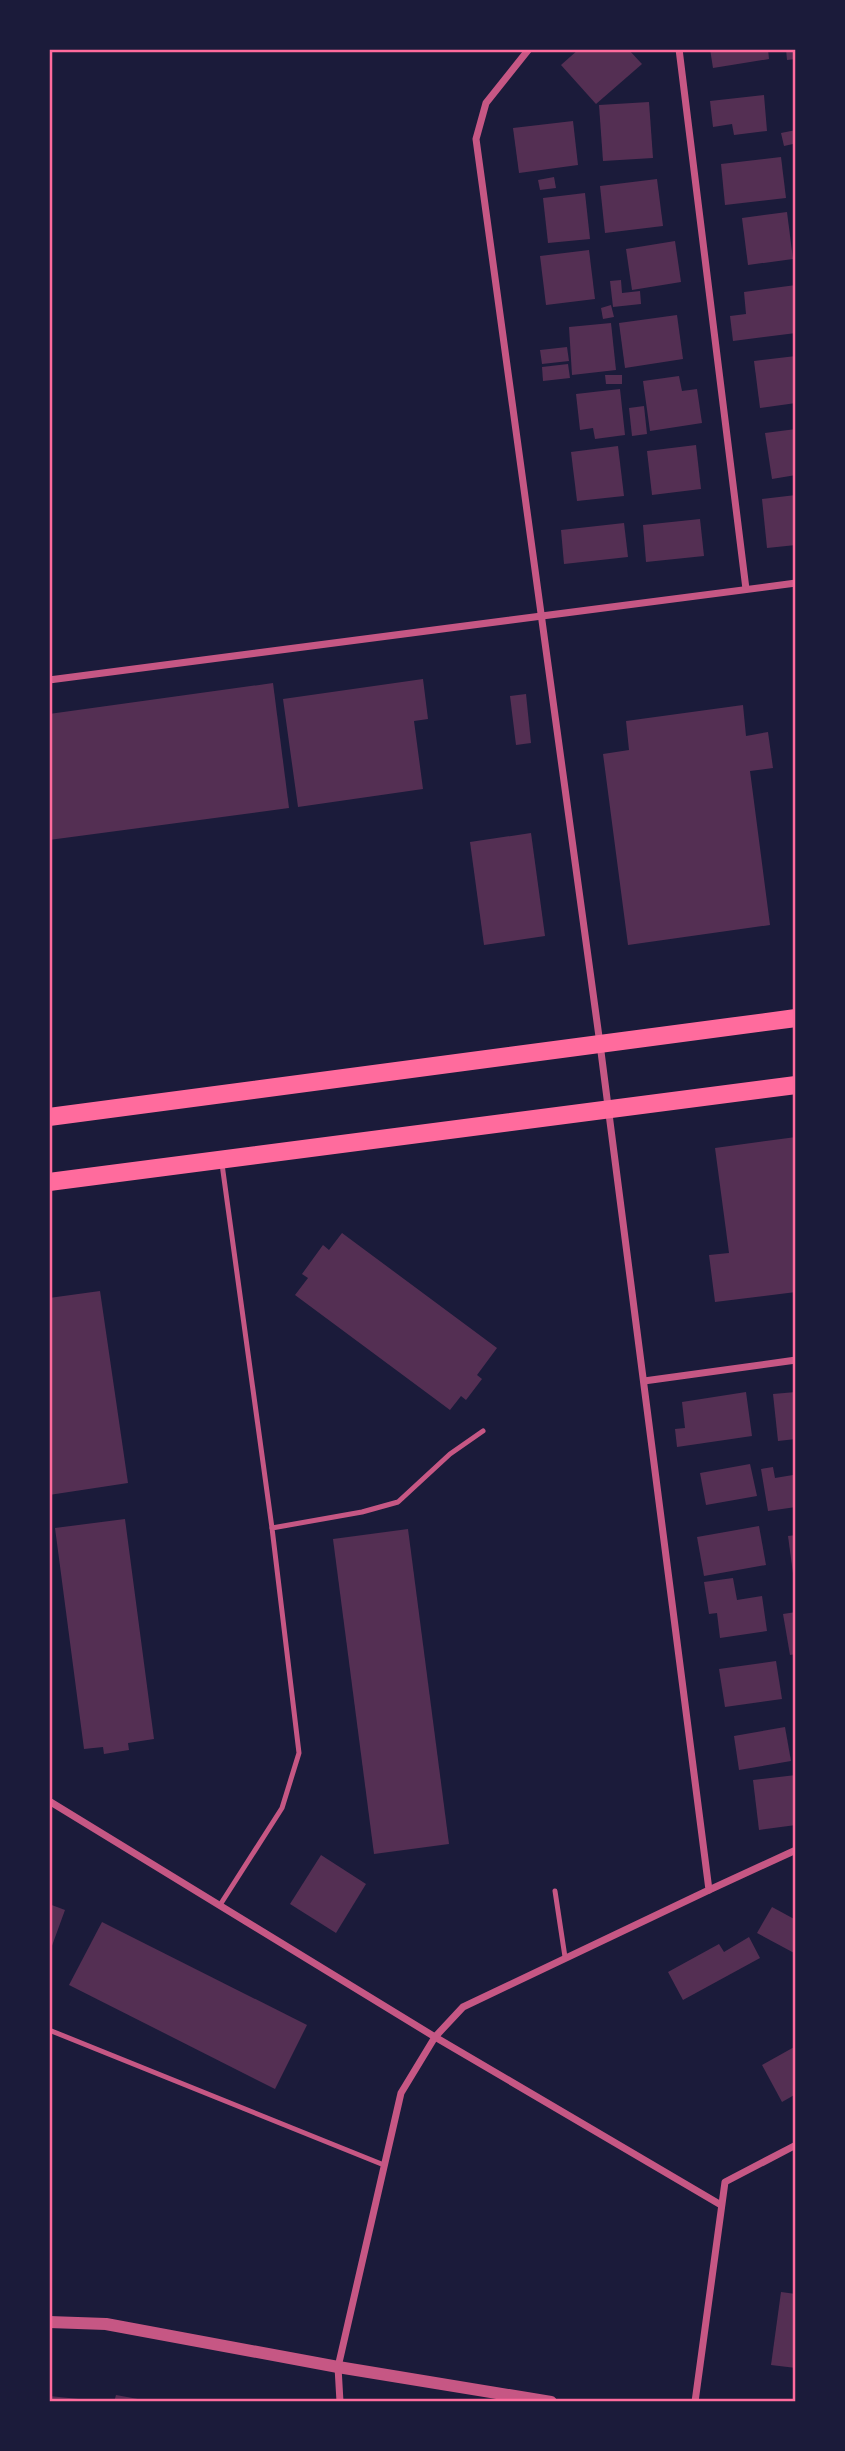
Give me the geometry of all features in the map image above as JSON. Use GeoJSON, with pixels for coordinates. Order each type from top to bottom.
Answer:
{"type":"FeatureCollection","features":[{"type":"Feature","properties":{"kind":"main road"},"geometry":{"type":"LineString","coordinates":[[49,1117],[796,1017]]}},
{"type":"Feature","properties":{"kind":"main road"},"geometry":{"type":"LineString","coordinates":[[49,1182],[796,1085]]}},
{"type":"Feature","properties":{"kind":"street"},"geometry":{"type":"LineString","coordinates":[[529,49],[486,103],[476,139],[600,1044],[709,1889]]}},
{"type":"Feature","properties":{"kind":"street"},"geometry":{"type":"LineString","coordinates":[[679,49],[747,589]]}},
{"type":"Feature","properties":{"kind":"street"},"geometry":{"type":"LineString","coordinates":[[49,680],[796,583]]}},
{"type":"Feature","properties":{"kind":"street"},"geometry":{"type":"LineString","coordinates":[[644,1381],[796,1360]]}},
{"type":"Feature","properties":{"kind":"street"},"geometry":{"type":"LineString","coordinates":[[49,1801],[435,2037],[721,2205]]}},
{"type":"Feature","properties":{"kind":"street"},"geometry":{"type":"LineString","coordinates":[[340,2402],[338,2367],[401,2093],[435,2037],[463,2007],[796,1850]]}},
{"type":"Feature","properties":{"kind":"street"},"geometry":{"type":"LineString","coordinates":[[695,2402],[725,2182],[796,2146]]}},
{"type":"Feature","properties":{"kind":"street"},"geometry":{"type":"LineString","coordinates":[[49,2322],[106,2324],[338,2367],[551,2402]]}},
{"type":"Feature","properties":{"kind":"lane"},"geometry":{"type":"LineString","coordinates":[[220,1905],[282,1808],[299,1754],[272,1528],[221,1159]]}},
{"type":"Feature","properties":{"kind":"lane"},"geometry":{"type":"LineString","coordinates":[[272,1528],[362,1512],[398,1502],[450,1454],[483,1431]]}},
{"type":"Feature","properties":{"kind":"lane"},"geometry":{"type":"LineString","coordinates":[[555,1891],[565,1958]]}},
{"type":"Feature","properties":{"kind":"lane"},"geometry":{"type":"LineString","coordinates":[[49,2030],[384,2165]]}},
{"type":"Feature","properties":{"kind":"building"},"geometry":{"type":"Polygon","coordinates":[[[579,49],[628,49],[642,64],[596,104],[561,65],[579,49]]]}},
{"type":"Feature","properties":{"kind":"building"},"geometry":{"type":"Polygon","coordinates":[[[710,49],[768,49],[769,59],[713,68],[710,49]]]}},
{"type":"Feature","properties":{"kind":"building"},"geometry":{"type":"Polygon","coordinates":[[[786,49],[796,49],[796,59],[787,60],[786,49]]]}},
{"type":"Feature","properties":{"kind":"building"},"geometry":{"type":"Polygon","coordinates":[[[764,95],[767,131],[734,135],[732,124],[713,127],[710,101],[764,95]]]}},
{"type":"Feature","properties":{"kind":"building"},"geometry":{"type":"Polygon","coordinates":[[[649,102],[653,158],[603,161],[599,105],[649,102]]]}},
{"type":"Feature","properties":{"kind":"building"},"geometry":{"type":"Polygon","coordinates":[[[573,121],[578,165],[519,173],[513,128],[573,121]]]}},
{"type":"Feature","properties":{"kind":"building"},"geometry":{"type":"Polygon","coordinates":[[[796,130],[795,152],[793,144],[784,146],[781,133],[796,130]]]}},
{"type":"Feature","properties":{"kind":"building"},"geometry":{"type":"Polygon","coordinates":[[[781,157],[786,198],[725,205],[721,164],[781,157]]]}},
{"type":"Feature","properties":{"kind":"building"},"geometry":{"type":"Polygon","coordinates":[[[554,177],[556,188],[540,190],[538,180],[554,177]]]}},
{"type":"Feature","properties":{"kind":"building"},"geometry":{"type":"Polygon","coordinates":[[[657,179],[663,226],[605,233],[600,186],[657,179]]]}},
{"type":"Feature","properties":{"kind":"building"},"geometry":{"type":"Polygon","coordinates":[[[585,193],[590,239],[548,243],[543,198],[585,193]]]}},
{"type":"Feature","properties":{"kind":"building"},"geometry":{"type":"Polygon","coordinates":[[[787,212],[793,259],[748,265],[742,218],[787,212]]]}},
{"type":"Feature","properties":{"kind":"building"},"geometry":{"type":"Polygon","coordinates":[[[675,241],[681,282],[632,290],[626,249],[675,241]]]}},
{"type":"Feature","properties":{"kind":"building"},"geometry":{"type":"Polygon","coordinates":[[[589,250],[595,299],[546,305],[540,256],[589,250]]]}},
{"type":"Feature","properties":{"kind":"building"},"geometry":{"type":"Polygon","coordinates":[[[621,280],[622,293],[640,291],[641,304],[613,307],[610,281],[621,280]]]}},
{"type":"Feature","properties":{"kind":"building"},"geometry":{"type":"Polygon","coordinates":[[[796,285],[796,333],[733,341],[730,316],[746,314],[744,292],[796,285]]]}},
{"type":"Feature","properties":{"kind":"building"},"geometry":{"type":"Polygon","coordinates":[[[611,305],[614,317],[603,319],[601,308],[611,305]]]}},
{"type":"Feature","properties":{"kind":"building"},"geometry":{"type":"Polygon","coordinates":[[[677,315],[683,359],[625,368],[619,323],[677,315]]]}},
{"type":"Feature","properties":{"kind":"building"},"geometry":{"type":"Polygon","coordinates":[[[611,323],[616,370],[572,375],[569,327],[611,323]]]}},
{"type":"Feature","properties":{"kind":"building"},"geometry":{"type":"Polygon","coordinates":[[[567,347],[569,361],[542,364],[540,350],[567,347]]]}},
{"type":"Feature","properties":{"kind":"building"},"geometry":{"type":"Polygon","coordinates":[[[796,356],[796,403],[760,408],[754,361],[796,356]]]}},
{"type":"Feature","properties":{"kind":"building"},"geometry":{"type":"Polygon","coordinates":[[[568,364],[570,378],[543,381],[542,367],[568,364]]]}},
{"type":"Feature","properties":{"kind":"building"},"geometry":{"type":"Polygon","coordinates":[[[605,375],[622,375],[622,384],[606,384],[605,375]]]}},
{"type":"Feature","properties":{"kind":"building"},"geometry":{"type":"Polygon","coordinates":[[[679,376],[682,391],[697,389],[702,423],[650,431],[643,381],[679,376]]]}},
{"type":"Feature","properties":{"kind":"building"},"geometry":{"type":"Polygon","coordinates":[[[620,389],[625,435],[595,439],[593,428],[580,430],[576,394],[620,389]]]}},
{"type":"Feature","properties":{"kind":"building"},"geometry":{"type":"Polygon","coordinates":[[[644,406],[647,434],[632,436],[629,408],[644,406]]]}},
{"type":"Feature","properties":{"kind":"building"},"geometry":{"type":"Polygon","coordinates":[[[796,429],[796,475],[772,479],[765,433],[796,429]]]}},
{"type":"Feature","properties":{"kind":"building"},"geometry":{"type":"Polygon","coordinates":[[[696,445],[701,489],[652,495],[647,451],[696,445]]]}},
{"type":"Feature","properties":{"kind":"building"},"geometry":{"type":"Polygon","coordinates":[[[618,446],[624,496],[577,501],[571,452],[618,446]]]}},
{"type":"Feature","properties":{"kind":"building"},"geometry":{"type":"Polygon","coordinates":[[[796,495],[796,545],[767,548],[762,499],[796,495]]]}},
{"type":"Feature","properties":{"kind":"building"},"geometry":{"type":"Polygon","coordinates":[[[700,519],[704,556],[646,562],[643,525],[700,519]]]}},
{"type":"Feature","properties":{"kind":"building"},"geometry":{"type":"Polygon","coordinates":[[[624,523],[628,557],[564,564],[561,530],[624,523]]]}},
{"type":"Feature","properties":{"kind":"building"},"geometry":{"type":"Polygon","coordinates":[[[423,679],[428,719],[414,721],[423,789],[298,807],[283,699],[423,679]]]}},
{"type":"Feature","properties":{"kind":"building"},"geometry":{"type":"Polygon","coordinates":[[[273,683],[289,808],[49,840],[49,714],[273,683]]]}},
{"type":"Feature","properties":{"kind":"building"},"geometry":{"type":"Polygon","coordinates":[[[526,694],[531,743],[516,745],[510,696],[526,694]]]}},
{"type":"Feature","properties":{"kind":"building"},"geometry":{"type":"Polygon","coordinates":[[[743,705],[746,736],[768,732],[773,768],[750,771],[770,925],[628,945],[603,754],[629,750],[626,721],[743,705]]]}},
{"type":"Feature","properties":{"kind":"building"},"geometry":{"type":"Polygon","coordinates":[[[531,833],[545,936],[484,945],[470,842],[531,833]]]}},
{"type":"Feature","properties":{"kind":"building"},"geometry":{"type":"Polygon","coordinates":[[[796,1137],[796,1292],[715,1302],[709,1255],[729,1253],[715,1148],[796,1137]]]}},
{"type":"Feature","properties":{"kind":"building"},"geometry":{"type":"Polygon","coordinates":[[[342,1233],[497,1348],[477,1375],[482,1379],[466,1400],[461,1396],[450,1410],[295,1295],[308,1278],[302,1274],[323,1245],[329,1250],[342,1233]]]}},
{"type":"Feature","properties":{"kind":"building"},"geometry":{"type":"Polygon","coordinates":[[[100,1291],[128,1483],[49,1495],[49,1298],[100,1291]]]}},
{"type":"Feature","properties":{"kind":"building"},"geometry":{"type":"Polygon","coordinates":[[[746,1392],[752,1436],[677,1447],[675,1429],[685,1428],[682,1402],[746,1392]]]}},
{"type":"Feature","properties":{"kind":"building"},"geometry":{"type":"Polygon","coordinates":[[[796,1392],[796,1439],[778,1441],[773,1394],[796,1392]]]}},
{"type":"Feature","properties":{"kind":"building"},"geometry":{"type":"Polygon","coordinates":[[[750,1464],[757,1496],[706,1505],[700,1473],[750,1464]]]}},
{"type":"Feature","properties":{"kind":"building"},"geometry":{"type":"Polygon","coordinates":[[[773,1467],[775,1478],[796,1472],[796,1507],[768,1511],[761,1469],[773,1467]]]}},
{"type":"Feature","properties":{"kind":"building"},"geometry":{"type":"Polygon","coordinates":[[[125,1519],[154,1739],[128,1743],[129,1750],[104,1754],[103,1747],[84,1749],[55,1528],[125,1519]]]}},
{"type":"Feature","properties":{"kind":"building"},"geometry":{"type":"Polygon","coordinates":[[[759,1526],[766,1565],[704,1576],[697,1537],[759,1526]]]}},
{"type":"Feature","properties":{"kind":"building"},"geometry":{"type":"Polygon","coordinates":[[[408,1529],[449,1844],[374,1854],[333,1539],[408,1529]]]}},
{"type":"Feature","properties":{"kind":"building"},"geometry":{"type":"Polygon","coordinates":[[[796,1535],[796,1581],[794,1581],[788,1536],[796,1535]]]}},
{"type":"Feature","properties":{"kind":"building"},"geometry":{"type":"Polygon","coordinates":[[[733,1578],[737,1600],[762,1596],[767,1631],[720,1638],[717,1613],[709,1614],[704,1582],[733,1578]]]}},
{"type":"Feature","properties":{"kind":"building"},"geometry":{"type":"Polygon","coordinates":[[[796,1612],[796,1654],[790,1655],[783,1614],[796,1612]]]}},
{"type":"Feature","properties":{"kind":"building"},"geometry":{"type":"Polygon","coordinates":[[[776,1661],[782,1699],[725,1707],[719,1669],[776,1661]]]}},
{"type":"Feature","properties":{"kind":"building"},"geometry":{"type":"Polygon","coordinates":[[[785,1727],[791,1761],[739,1770],[734,1736],[785,1727]]]}},
{"type":"Feature","properties":{"kind":"building"},"geometry":{"type":"Polygon","coordinates":[[[796,1775],[796,1825],[759,1830],[753,1780],[796,1775]]]}},
{"type":"Feature","properties":{"kind":"building"},"geometry":{"type":"Polygon","coordinates":[[[321,1855],[366,1884],[336,1933],[290,1904],[321,1855]]]}},
{"type":"Feature","properties":{"kind":"building"},"geometry":{"type":"Polygon","coordinates":[[[49,1904],[65,1910],[49,1954],[49,1904]]]}},
{"type":"Feature","properties":{"kind":"building"},"geometry":{"type":"Polygon","coordinates":[[[772,1907],[796,1920],[796,1954],[757,1933],[772,1907]]]}},
{"type":"Feature","properties":{"kind":"building"},"geometry":{"type":"Polygon","coordinates":[[[102,1922],[307,2025],[275,2089],[69,1985],[102,1922]]]}},
{"type":"Feature","properties":{"kind":"building"},"geometry":{"type":"Polygon","coordinates":[[[749,1937],[760,1958],[683,2000],[668,1972],[719,1944],[724,1952],[749,1937]]]}},
{"type":"Feature","properties":{"kind":"building"},"geometry":{"type":"Polygon","coordinates":[[[796,2046],[796,2094],[782,2102],[762,2065],[796,2046]]]}},
{"type":"Feature","properties":{"kind":"building"},"geometry":{"type":"Polygon","coordinates":[[[781,2292],[796,2294],[796,2368],[771,2365],[781,2292]]]}},
{"type":"Feature","properties":{"kind":"building"},"geometry":{"type":"Polygon","coordinates":[[[116,2395],[149,2401],[114,2402],[116,2395]]]}},
{"type":"Feature","properties":{"kind":"building"},"geometry":{"type":"Polygon","coordinates":[[[49,2396],[89,2400],[89,2402],[49,2402],[49,2396]]]}}]}
